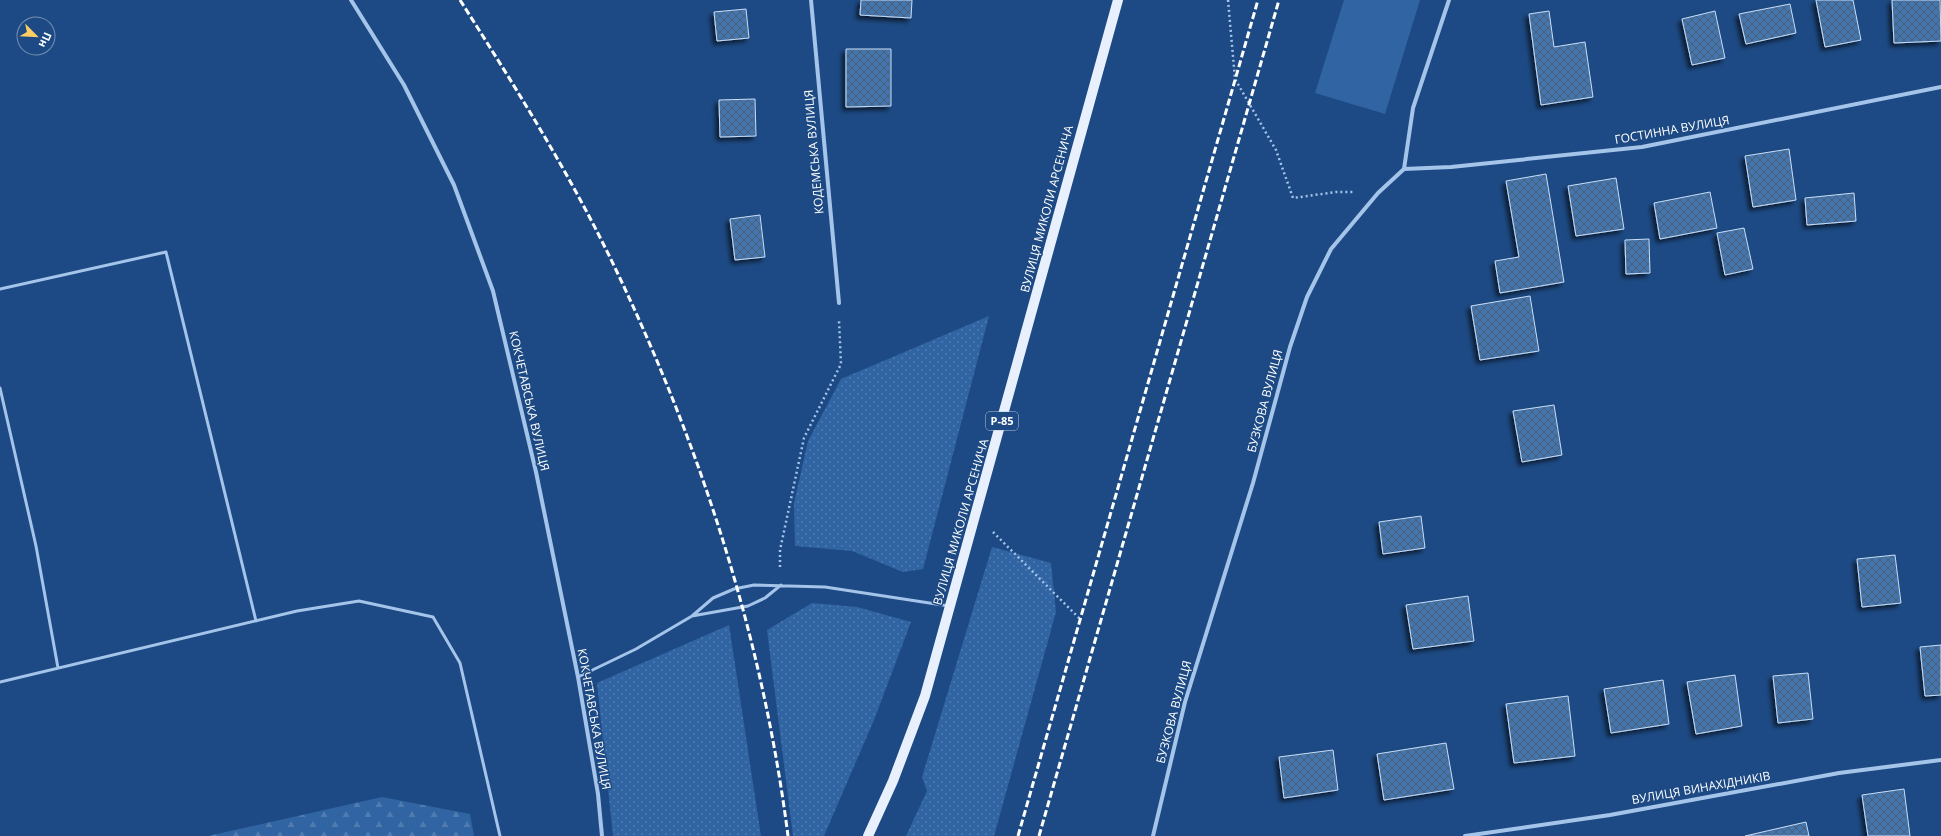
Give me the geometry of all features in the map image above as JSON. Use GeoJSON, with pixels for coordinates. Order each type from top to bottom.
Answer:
{"type":"FeatureCollection","features":[{"type":"Feature","properties":{"kind":"main road","name":"ВУЛИЦЯ МИКОЛИ АРСЕНИЧА"},"geometry":{"type":"LineString","coordinates":[[868,836],[893,781],[925,696],[977,514],[1118,0]]}},
{"type":"Feature","properties":{"kind":"street","name":"КОКЧЕТАВСЬКА ВУЛИЦЯ"},"geometry":{"type":"LineString","coordinates":[[351,0],[404,85],[454,185],[493,291],[536,472],[578,677],[598,794],[602,836]]}},
{"type":"Feature","properties":{"kind":"street","name":"КОДЕМСЬКА ВУЛИЦЯ"},"geometry":{"type":"LineString","coordinates":[[811,0],[839,302]]}},
{"type":"Feature","properties":{"kind":"street"},"geometry":{"type":"LineString","coordinates":[[1404,169],[1413,108],[1449,0]]}},
{"type":"Feature","properties":{"kind":"street","name":"ГОСТИННА ВУЛИЦЯ"},"geometry":{"type":"LineString","coordinates":[[1404,169],[1451,166],[1642,147],[1941,87]]}},
{"type":"Feature","properties":{"kind":"street","name":"БУЗКОВА ВУЛИЦЯ"},"geometry":{"type":"LineString","coordinates":[[1153,836],[1185,702],[1253,483],[1290,347],[1307,297],[1332,249],[1378,193],[1404,169]]}},
{"type":"Feature","properties":{"kind":"street","name":"ВУЛИЦЯ ВИНАХІДНИКІВ"},"geometry":{"type":"LineString","coordinates":[[1465,836],[1610,815],[1839,773],[1941,760]]}},
{"type":"Feature","properties":{"kind":"lane"},"geometry":{"type":"LineString","coordinates":[[0,289],[166,252],[256,621]]}},
{"type":"Feature","properties":{"kind":"lane"},"geometry":{"type":"LineString","coordinates":[[0,388],[36,546],[58,668]]}},
{"type":"Feature","properties":{"kind":"lane"},"geometry":{"type":"LineString","coordinates":[[578,677],[636,649],[692,616],[713,598],[734,589],[754,585],[825,587],[951,607]]}},
{"type":"Feature","properties":{"kind":"lane"},"geometry":{"type":"LineString","coordinates":[[692,616],[748,606],[765,598],[781,585]]}},
{"type":"Feature","properties":{"kind":"lane"},"geometry":{"type":"LineString","coordinates":[[0,682],[297,611],[358,601],[433,617],[460,663],[500,836]]}},
{"type":"Feature","properties":{"kind":"path"},"geometry":{"type":"LineString","coordinates":[[1228,0],[1235,79],[1276,150],[1293,198],[1336,192],[1378,193]]}},
{"type":"Feature","properties":{"kind":"path"},"geometry":{"type":"LineString","coordinates":[[781,585],[780,550],[804,438],[841,364],[839,302]]}},
{"type":"Feature","properties":{"kind":"path"},"geometry":{"type":"LineString","coordinates":[[977,514],[1000,541],[1081,620]]}},
{"type":"Feature","properties":{"kind":"green space"},"geometry":{"type":"Polygon","coordinates":[[[1344,0],[1420,0],[1385,114],[1315,93],[1344,0]]]}},
{"type":"Feature","properties":{"kind":"green space"},"geometry":{"type":"Polygon","coordinates":[[[989,316],[923,569],[903,572],[852,551],[795,546],[794,503],[808,441],[841,379],[989,316]]]}},
{"type":"Feature","properties":{"kind":"green space"},"geometry":{"type":"Polygon","coordinates":[[[992,547],[1051,563],[1056,612],[994,836],[906,836],[927,791],[922,777],[992,547]]]}},
{"type":"Feature","properties":{"kind":"green space"},"geometry":{"type":"Polygon","coordinates":[[[812,603],[857,607],[911,622],[874,720],[824,836],[793,836],[767,630],[812,603]]]}},
{"type":"Feature","properties":{"kind":"green space"},"geometry":{"type":"Polygon","coordinates":[[[729,625],[761,836],[613,836],[597,683],[729,625]]]}},
{"type":"Feature","properties":{"kind":"green space"},"geometry":{"type":"Polygon","coordinates":[[[382,797],[470,814],[474,836],[208,836],[382,797]]]}},
{"type":"Feature","properties":{"kind":"building"},"geometry":{"type":"Polygon","coordinates":[[[861,0],[912,0],[911,18],[860,15],[861,0]]]}},
{"type":"Feature","properties":{"kind":"building"},"geometry":{"type":"Polygon","coordinates":[[[1816,0],[1853,0],[1861,40],[1825,47],[1816,0]]]}},
{"type":"Feature","properties":{"kind":"building"},"geometry":{"type":"Polygon","coordinates":[[[1892,0],[1940,0],[1941,41],[1894,43],[1892,0]]]}},
{"type":"Feature","properties":{"kind":"building"},"geometry":{"type":"Polygon","coordinates":[[[1790,4],[1796,33],[1746,44],[1739,14],[1790,4]]]}},
{"type":"Feature","properties":{"kind":"building"},"geometry":{"type":"Polygon","coordinates":[[[746,9],[749,38],[717,41],[714,12],[746,9]]]}},
{"type":"Feature","properties":{"kind":"building"},"geometry":{"type":"Polygon","coordinates":[[[1549,11],[1554,47],[1585,42],[1593,97],[1541,105],[1529,14],[1549,11]]]}},
{"type":"Feature","properties":{"kind":"building"},"geometry":{"type":"Polygon","coordinates":[[[1715,11],[1725,58],[1692,65],[1682,19],[1715,11]]]}},
{"type":"Feature","properties":{"kind":"building"},"geometry":{"type":"Polygon","coordinates":[[[846,49],[891,49],[891,106],[846,107],[846,49]]]}},
{"type":"Feature","properties":{"kind":"building"},"geometry":{"type":"Polygon","coordinates":[[[755,99],[756,136],[720,137],[719,100],[755,99]]]}},
{"type":"Feature","properties":{"kind":"building"},"geometry":{"type":"Polygon","coordinates":[[[1789,149],[1796,200],[1753,207],[1745,156],[1789,149]]]}},
{"type":"Feature","properties":{"kind":"building"},"geometry":{"type":"Polygon","coordinates":[[[1546,174],[1564,282],[1500,293],[1495,261],[1519,257],[1506,181],[1546,174]]]}},
{"type":"Feature","properties":{"kind":"building"},"geometry":{"type":"Polygon","coordinates":[[[1616,178],[1624,229],[1576,236],[1568,186],[1616,178]]]}},
{"type":"Feature","properties":{"kind":"building"},"geometry":{"type":"Polygon","coordinates":[[[1710,192],[1717,228],[1660,239],[1654,203],[1710,192]]]}},
{"type":"Feature","properties":{"kind":"building"},"geometry":{"type":"Polygon","coordinates":[[[1854,193],[1856,221],[1807,225],[1805,198],[1854,193]]]}},
{"type":"Feature","properties":{"kind":"building"},"geometry":{"type":"Polygon","coordinates":[[[760,215],[765,257],[735,260],[730,219],[760,215]]]}},
{"type":"Feature","properties":{"kind":"building"},"geometry":{"type":"Polygon","coordinates":[[[1744,228],[1753,269],[1725,275],[1717,233],[1744,228]]]}},
{"type":"Feature","properties":{"kind":"building"},"geometry":{"type":"Polygon","coordinates":[[[1649,239],[1650,273],[1626,274],[1625,240],[1649,239]]]}},
{"type":"Feature","properties":{"kind":"building"},"geometry":{"type":"Polygon","coordinates":[[[1530,296],[1539,351],[1480,360],[1471,306],[1530,296]]]}},
{"type":"Feature","properties":{"kind":"building"},"geometry":{"type":"Polygon","coordinates":[[[1554,405],[1562,455],[1522,462],[1513,411],[1554,405]]]}},
{"type":"Feature","properties":{"kind":"building"},"geometry":{"type":"Polygon","coordinates":[[[1421,516],[1425,548],[1383,554],[1379,522],[1421,516]]]}},
{"type":"Feature","properties":{"kind":"building"},"geometry":{"type":"Polygon","coordinates":[[[1895,555],[1901,603],[1862,607],[1857,559],[1895,555]]]}},
{"type":"Feature","properties":{"kind":"building"},"geometry":{"type":"Polygon","coordinates":[[[1468,596],[1474,641],[1413,649],[1406,605],[1468,596]]]}},
{"type":"Feature","properties":{"kind":"building"},"geometry":{"type":"Polygon","coordinates":[[[1941,645],[1941,695],[1925,696],[1920,647],[1941,645]]]}},
{"type":"Feature","properties":{"kind":"building"},"geometry":{"type":"Polygon","coordinates":[[[1808,673],[1813,719],[1778,723],[1773,676],[1808,673]]]}},
{"type":"Feature","properties":{"kind":"building"},"geometry":{"type":"Polygon","coordinates":[[[1735,675],[1742,726],[1696,734],[1687,682],[1735,675]]]}},
{"type":"Feature","properties":{"kind":"building"},"geometry":{"type":"Polygon","coordinates":[[[1663,680],[1669,724],[1611,733],[1604,689],[1663,680]]]}},
{"type":"Feature","properties":{"kind":"building"},"geometry":{"type":"Polygon","coordinates":[[[1568,696],[1575,756],[1514,763],[1506,704],[1568,696]]]}},
{"type":"Feature","properties":{"kind":"building"},"geometry":{"type":"Polygon","coordinates":[[[1446,743],[1454,789],[1384,800],[1377,754],[1446,743]]]}},
{"type":"Feature","properties":{"kind":"building"},"geometry":{"type":"Polygon","coordinates":[[[1333,750],[1338,790],[1284,798],[1279,757],[1333,750]]]}},
{"type":"Feature","properties":{"kind":"building"},"geometry":{"type":"Polygon","coordinates":[[[1904,789],[1910,836],[1868,836],[1862,795],[1904,789]]]}},
{"type":"Feature","properties":{"kind":"building"},"geometry":{"type":"Polygon","coordinates":[[[1806,822],[1809,836],[1745,836],[1806,822]]]}},
{"type":"Feature","properties":{"kind":"railway"},"geometry":{"type":"LineString","coordinates":[[460,0],[543,133],[600,237],[648,339],[676,408],[702,477],[725,547],[745,618],[763,690],[777,763],[788,836]]}},
{"type":"Feature","properties":{"kind":"railway"},"geometry":{"type":"LineString","coordinates":[[1018,836],[1258,0]]}},
{"type":"Feature","properties":{"kind":"railway"},"geometry":{"type":"LineString","coordinates":[[1039,836],[1279,0]]}}]}
